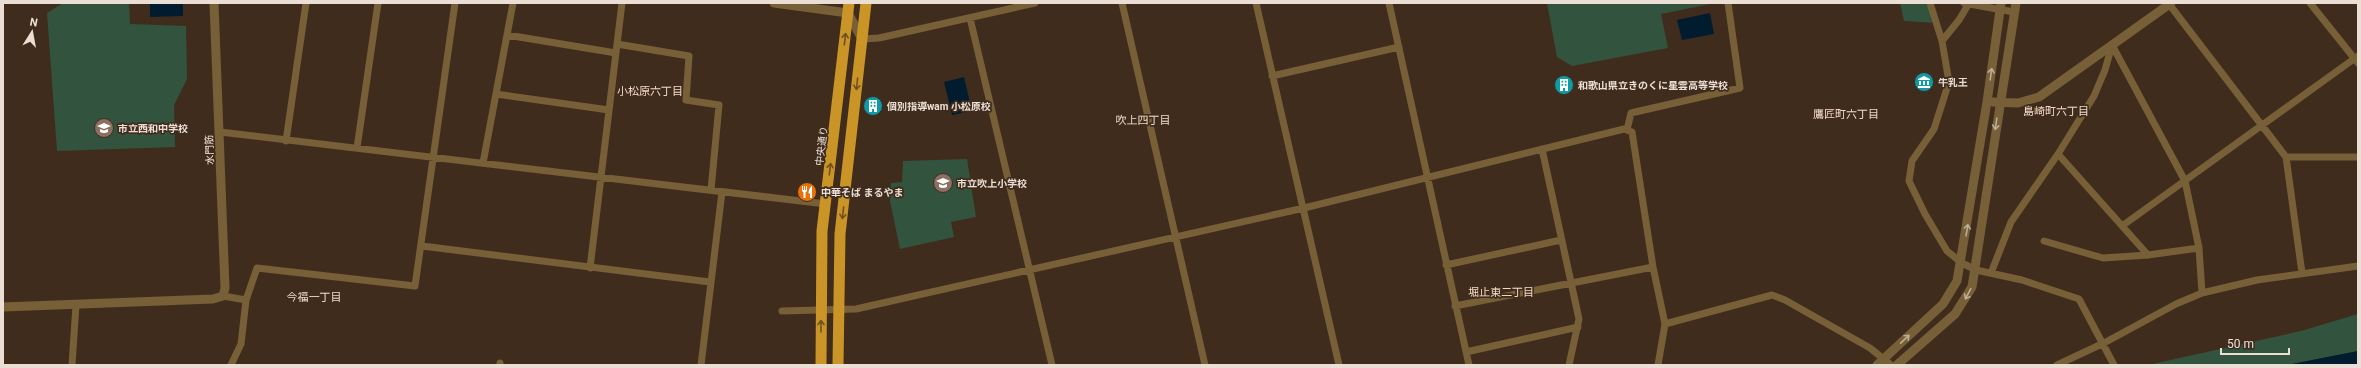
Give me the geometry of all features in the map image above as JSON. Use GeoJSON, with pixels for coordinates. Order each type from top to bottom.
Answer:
{"type":"FeatureCollection","features":[{"type":"Feature","properties":{"kind":"highway"},"geometry":{"type":"LineString","coordinates":[[838,365],[840,234],[866,3]]}},
{"type":"Feature","properties":{"kind":"highway","name":"中央通り"},"geometry":{"type":"LineString","coordinates":[[821,365],[822,238],[848,8]]}},
{"type":"Feature","properties":{"kind":"street","name":"水門筋"},"geometry":{"type":"LineString","coordinates":[[214,3],[225,288],[223,296]]}},
{"type":"Feature","properties":{"kind":"street"},"geometry":{"type":"LineString","coordinates":[[286,140],[306,3]]}},
{"type":"Feature","properties":{"kind":"street"},"geometry":{"type":"LineString","coordinates":[[357,148],[378,3]]}},
{"type":"Feature","properties":{"kind":"street"},"geometry":{"type":"LineString","coordinates":[[231,365],[241,344],[246,300],[257,268],[415,286],[422,246],[455,3]]}},
{"type":"Feature","properties":{"kind":"street"},"geometry":{"type":"LineString","coordinates":[[482,163],[513,3]]}},
{"type":"Feature","properties":{"kind":"street"},"geometry":{"type":"LineString","coordinates":[[590,268],[622,3]]}},
{"type":"Feature","properties":{"kind":"street"},"geometry":{"type":"LineString","coordinates":[[774,3],[848,8],[862,39],[879,38],[1035,3]]}},
{"type":"Feature","properties":{"kind":"street"},"geometry":{"type":"LineString","coordinates":[[1122,3],[1205,365]]}},
{"type":"Feature","properties":{"kind":"street"},"geometry":{"type":"LineString","coordinates":[[1256,3],[1339,365]]}},
{"type":"Feature","properties":{"kind":"street"},"geometry":{"type":"LineString","coordinates":[[1389,3],[1469,365]]}},
{"type":"Feature","properties":{"kind":"street"},"geometry":{"type":"LineString","coordinates":[[1628,130],[1631,113],[1740,88],[1728,3]]}},
{"type":"Feature","properties":{"kind":"street"},"geometry":{"type":"LineString","coordinates":[[1930,3],[1942,41],[1949,82],[1934,129],[1912,161],[1909,181],[1925,214],[1947,251],[1962,263],[1976,270],[2022,280],[2079,299],[2104,343],[2114,365]]}},
{"type":"Feature","properties":{"kind":"street"},"geometry":{"type":"LineString","coordinates":[[2122,226],[2261,125],[2357,59],[2310,3]]}},
{"type":"Feature","properties":{"kind":"street"},"geometry":{"type":"LineString","coordinates":[[1897,365],[1955,314],[1972,287],[1976,270],[1999,103],[2015,7],[1966,4],[1959,20],[1942,41]]}},
{"type":"Feature","properties":{"kind":"street"},"geometry":{"type":"LineString","coordinates":[[1987,102],[2018,103],[2039,97],[2170,4],[2286,158],[2302,273]]}},
{"type":"Feature","properties":{"kind":"street"},"geometry":{"type":"LineString","coordinates":[[1665,324],[1772,295],[1785,300],[1870,348],[1884,363],[1943,304],[1957,281],[1962,263],[2000,6]]}},
{"type":"Feature","properties":{"kind":"street"},"geometry":{"type":"LineString","coordinates":[[970,18],[1052,365]]}},
{"type":"Feature","properties":{"kind":"street"},"geometry":{"type":"LineString","coordinates":[[507,35],[616,54]]}},
{"type":"Feature","properties":{"kind":"street"},"geometry":{"type":"LineString","coordinates":[[617,44],[689,56],[686,100],[719,105],[711,190]]}},
{"type":"Feature","properties":{"kind":"street"},"geometry":{"type":"LineString","coordinates":[[1991,273],[2010,222],[2058,154],[2094,96],[2105,70],[2112,45]]}},
{"type":"Feature","properties":{"kind":"street"},"geometry":{"type":"LineString","coordinates":[[2112,45],[2185,181],[2199,248],[2202,293]]}},
{"type":"Feature","properties":{"kind":"street"},"geometry":{"type":"LineString","coordinates":[[1272,76],[1399,47]]}},
{"type":"Feature","properties":{"kind":"street"},"geometry":{"type":"LineString","coordinates":[[496,94],[609,110]]}},
{"type":"Feature","properties":{"kind":"street"},"geometry":{"type":"LineString","coordinates":[[782,311],[856,309],[1030,268],[1304,208],[1542,149],[1628,130]]}},
{"type":"Feature","properties":{"kind":"street"},"geometry":{"type":"LineString","coordinates":[[1628,130],[1632,132],[1653,267],[1665,324],[1658,365]]}},
{"type":"Feature","properties":{"kind":"street"},"geometry":{"type":"LineString","coordinates":[[220,132],[434,156],[600,178],[826,204]]}},
{"type":"Feature","properties":{"kind":"street"},"geometry":{"type":"LineString","coordinates":[[1542,149],[1579,319],[1569,365]]}},
{"type":"Feature","properties":{"kind":"street"},"geometry":{"type":"LineString","coordinates":[[2058,154],[2148,255]]}},
{"type":"Feature","properties":{"kind":"street"},"geometry":{"type":"LineString","coordinates":[[2286,158],[2358,157]]}},
{"type":"Feature","properties":{"kind":"street"},"geometry":{"type":"LineString","coordinates":[[701,365],[722,192]]}},
{"type":"Feature","properties":{"kind":"street"},"geometry":{"type":"LineString","coordinates":[[1446,265],[1562,240]]}},
{"type":"Feature","properties":{"kind":"street"},"geometry":{"type":"LineString","coordinates":[[2044,241],[2103,258],[2148,255],[2199,248]]}},
{"type":"Feature","properties":{"kind":"street"},"geometry":{"type":"LineString","coordinates":[[422,246],[710,282]]}},
{"type":"Feature","properties":{"kind":"street"},"geometry":{"type":"LineString","coordinates":[[2057,365],[2104,343],[2176,304],[2202,293],[2257,280],[2358,266]]}},
{"type":"Feature","properties":{"kind":"street"},"geometry":{"type":"LineString","coordinates":[[1455,306],[1653,267]]}},
{"type":"Feature","properties":{"kind":"street"},"geometry":{"type":"LineString","coordinates":[[3,307],[213,299],[223,296],[246,300]]}},
{"type":"Feature","properties":{"kind":"street"},"geometry":{"type":"LineString","coordinates":[[72,365],[76,305]]}},
{"type":"Feature","properties":{"kind":"street"},"geometry":{"type":"LineString","coordinates":[[1466,352],[1578,327]]}},
{"type":"Feature","properties":{"kind":"green space"},"geometry":{"type":"Polygon","coordinates":[[[63,3],[129,3],[130,24],[186,26],[187,79],[174,105],[175,147],[57,151],[47,13],[63,3]]]}},
{"type":"Feature","properties":{"kind":"green space"},"geometry":{"type":"Polygon","coordinates":[[[1547,3],[1710,4],[1661,14],[1668,48],[1572,66],[1557,57],[1547,3]]]}},
{"type":"Feature","properties":{"kind":"green space"},"geometry":{"type":"Polygon","coordinates":[[[1900,3],[1929,3],[1936,23],[1904,21],[1900,3]]]}},
{"type":"Feature","properties":{"kind":"green space"},"geometry":{"type":"Polygon","coordinates":[[[967,159],[976,217],[951,222],[954,237],[900,249],[890,201],[891,183],[902,182],[903,161],[967,159]]]}},
{"type":"Feature","properties":{"kind":"green space"},"geometry":{"type":"Polygon","coordinates":[[[2358,314],[2358,351],[2287,365],[2148,365],[2301,331],[2358,314]]]}},
{"type":"Feature","properties":{"kind":"water"},"geometry":{"type":"Polygon","coordinates":[[[150,3],[183,3],[183,16],[150,17],[150,3]]]}},
{"type":"Feature","properties":{"kind":"water"},"geometry":{"type":"Polygon","coordinates":[[[1710,13],[1714,34],[1682,40],[1677,20],[1710,13]]]}},
{"type":"Feature","properties":{"kind":"water"},"geometry":{"type":"Polygon","coordinates":[[[964,77],[972,111],[952,115],[944,82],[964,77]]]}},
{"type":"Feature","properties":{"kind":"water"},"geometry":{"type":"Polygon","coordinates":[[[2358,351],[2358,365],[2287,365],[2358,351]]]}},
{"type":"Feature","properties":{"kind":"place","name":"牛乳王"},"geometry":{"type":"Point","coordinates":[1924,82]}},
{"type":"Feature","properties":{"kind":"place","name":"和歌山県立きのくに星雲高等学校"},"geometry":{"type":"Point","coordinates":[1564,85]}},
{"type":"Feature","properties":{"kind":"place","name":"個別指導wam 小松原校"},"geometry":{"type":"Point","coordinates":[873,106]}},
{"type":"Feature","properties":{"kind":"place","name":"市立西和中学校"},"geometry":{"type":"Point","coordinates":[104,128]}},
{"type":"Feature","properties":{"kind":"place","name":"市立吹上小学校"},"geometry":{"type":"Point","coordinates":[943,183]}},
{"type":"Feature","properties":{"kind":"place","name":"中華そば まるやま"},"geometry":{"type":"Point","coordinates":[807,192]}},
{"type":"Feature","properties":{"kind":"district","name":"小松原六丁目"},"geometry":{"type":"Point","coordinates":[650,91]}},
{"type":"Feature","properties":{"kind":"district","name":"島崎町六丁目"},"geometry":{"type":"Point","coordinates":[2056,111]}},
{"type":"Feature","properties":{"kind":"district","name":"鷹匠町六丁目"},"geometry":{"type":"Point","coordinates":[1846,114]}},
{"type":"Feature","properties":{"kind":"district","name":"吹上四丁目"},"geometry":{"type":"Point","coordinates":[1143,120]}},
{"type":"Feature","properties":{"kind":"district","name":"堀止東二丁目"},"geometry":{"type":"Point","coordinates":[1501,292]}},
{"type":"Feature","properties":{"kind":"district","name":"今福一丁目"},"geometry":{"type":"Point","coordinates":[314,297]}}]}
